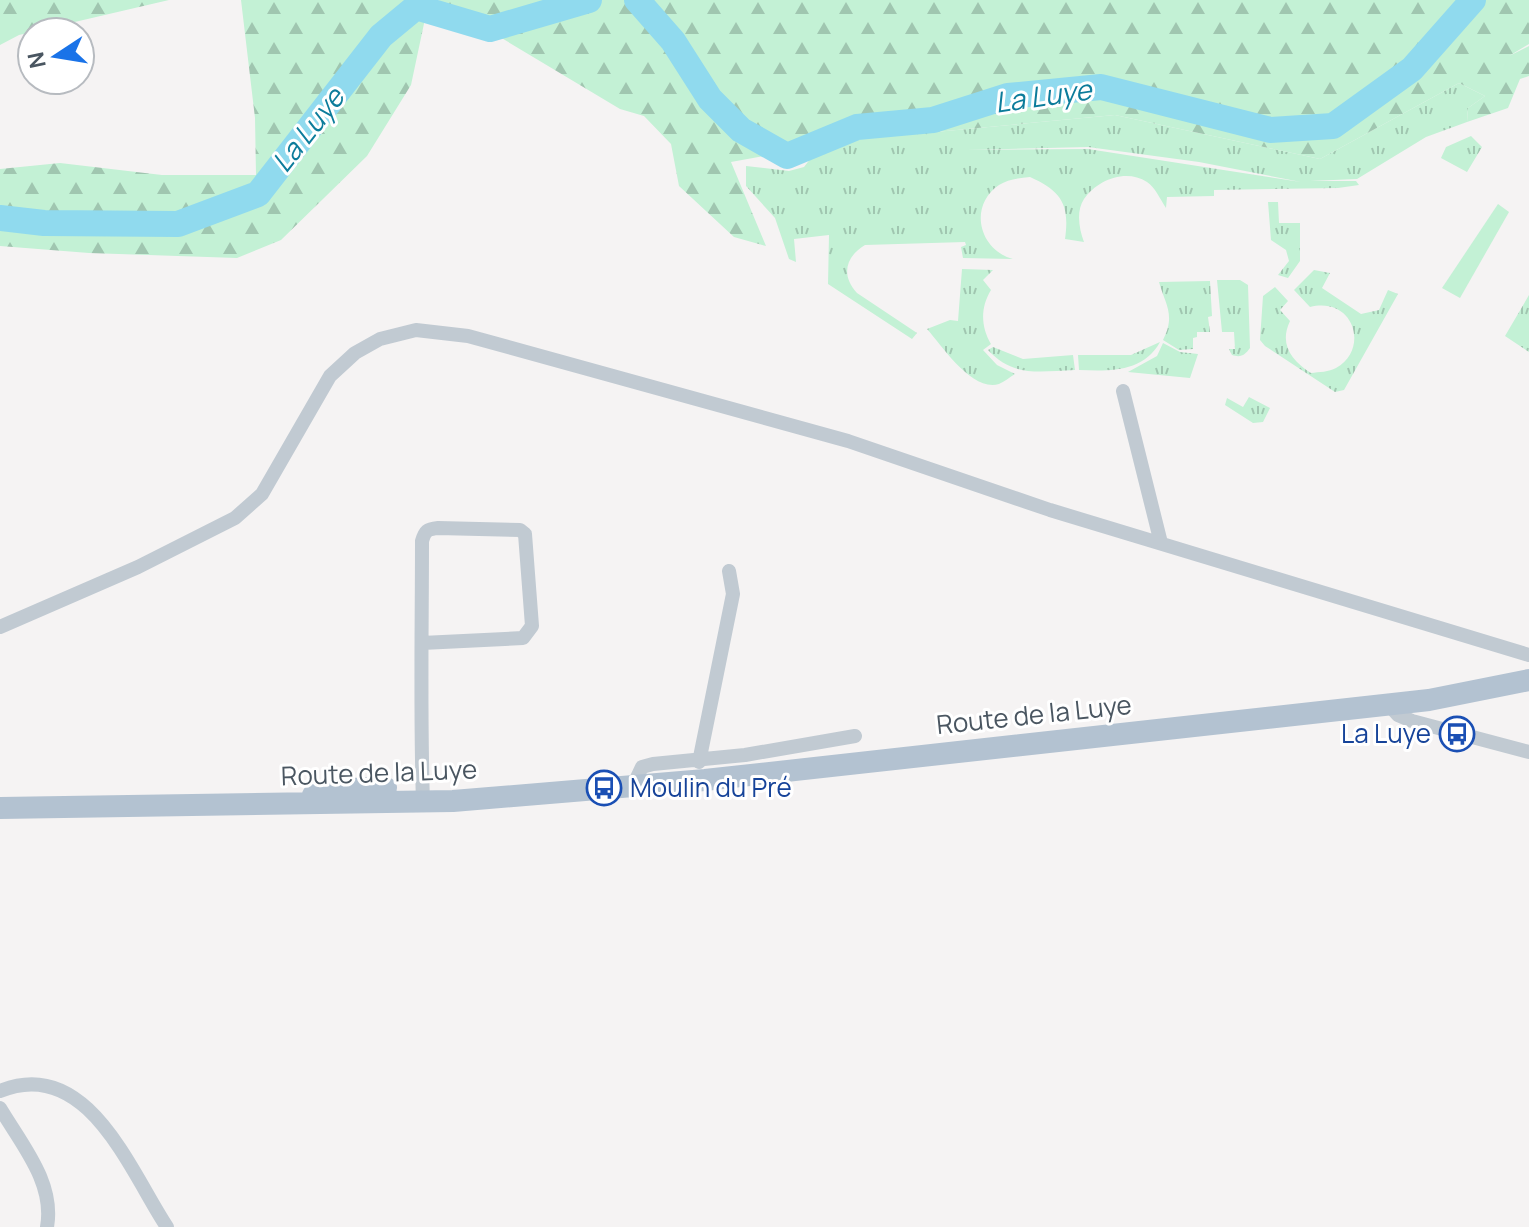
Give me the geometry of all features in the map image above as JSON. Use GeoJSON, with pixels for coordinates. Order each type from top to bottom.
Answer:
{"type":"FeatureCollection","features":[{"type":"Feature","properties":{"kind":"main road","name":"Route de la Luye"},"geometry":{"type":"LineString","coordinates":[[0,808],[265,803],[633,786],[1429,700],[1529,680]]}},
{"type":"Feature","properties":{"kind":"street"},"geometry":{"type":"LineString","coordinates":[[0,627],[152,561],[235,518],[262,494],[330,376],[355,353],[380,339],[416,330],[468,336],[848,441],[1050,510],[1529,655]]}},
{"type":"Feature","properties":{"kind":"street"},"geometry":{"type":"LineString","coordinates":[[1123,391],[1161,543]]}},
{"type":"Feature","properties":{"kind":"street"},"geometry":{"type":"LineString","coordinates":[[422,643],[523,638],[529,633],[532,626],[525,534],[520,530],[438,528],[424,533],[422,643],[422,795]]}},
{"type":"Feature","properties":{"kind":"street"},"geometry":{"type":"LineString","coordinates":[[699,762],[733,594],[729,571]]}},
{"type":"Feature","properties":{"kind":"street"},"geometry":{"type":"LineString","coordinates":[[1388,704],[1398,715],[1412,721],[1529,752]]}},
{"type":"Feature","properties":{"kind":"street"},"geometry":{"type":"LineString","coordinates":[[633,786],[642,767],[699,762],[855,736]]}},
{"type":"Feature","properties":{"kind":"street"},"geometry":{"type":"LineString","coordinates":[[0,1091],[12,1086],[40,1085],[64,1090],[87,1106],[118,1146],[167,1227]]}},
{"type":"Feature","properties":{"kind":"street"},"geometry":{"type":"LineString","coordinates":[[0,1108],[45,1186],[50,1211],[47,1227]]}},
{"type":"Feature","properties":{"kind":"green space"},"geometry":{"type":"Polygon","coordinates":[[[0,0],[169,0],[96,17],[16,16],[16,37],[0,45],[0,0]]]}},
{"type":"Feature","properties":{"kind":"green space"},"geometry":{"type":"Polygon","coordinates":[[[241,0],[429,0],[411,85],[367,156],[281,240],[237,258],[89,253],[0,246],[0,169],[60,163],[162,175],[256,175],[255,118],[241,0]]]}},
{"type":"Feature","properties":{"kind":"green space"},"geometry":{"type":"Polygon","coordinates":[[[438,0],[1529,0],[1529,44],[1509,56],[1529,46],[1529,76],[1520,79],[1508,108],[1467,122],[1468,108],[1485,96],[1459,83],[1320,159],[1115,115],[850,140],[731,162],[766,246],[734,237],[679,186],[671,144],[644,116],[620,109],[438,0]]]}},
{"type":"Feature","properties":{"kind":"green space"},"geometry":{"type":"Polygon","coordinates":[[[1459,83],[1485,96],[1468,108],[1467,122],[1426,137],[1357,179],[1310,181],[1356,181],[1359,185],[1214,190],[1214,196],[1167,197],[1166,208],[1147,182],[1130,176],[1112,178],[1096,186],[1081,204],[1079,220],[1084,242],[1065,239],[1064,208],[1049,188],[1030,177],[1006,181],[989,194],[981,215],[985,237],[992,247],[1013,259],[963,258],[961,247],[966,245],[965,242],[865,245],[849,261],[847,274],[852,287],[917,333],[912,339],[828,284],[829,235],[794,239],[796,262],[789,259],[775,218],[746,186],[746,166],[789,171],[804,167],[821,145],[1115,115],[1320,159],[1459,83]],[[1088,147],[966,150],[1088,149],[1301,182],[1199,162],[1088,147]]]}},
{"type":"Feature","properties":{"kind":"green space"},"geometry":{"type":"Polygon","coordinates":[[[1471,136],[1482,147],[1467,172],[1441,158],[1446,147],[1471,136]]]}},
{"type":"Feature","properties":{"kind":"green space"},"geometry":{"type":"Polygon","coordinates":[[[1268,202],[1278,202],[1279,223],[1300,223],[1300,261],[1288,278],[1278,275],[1289,261],[1286,250],[1271,240],[1268,202]]]}},
{"type":"Feature","properties":{"kind":"green space"},"geometry":{"type":"Polygon","coordinates":[[[1498,204],[1509,212],[1460,298],[1442,288],[1498,204]]]}},
{"type":"Feature","properties":{"kind":"green space"},"geometry":{"type":"Polygon","coordinates":[[[962,269],[993,270],[983,280],[991,290],[983,317],[991,344],[983,350],[997,365],[1015,374],[999,384],[989,385],[969,375],[927,329],[950,320],[958,321],[962,269]]]}},
{"type":"Feature","properties":{"kind":"green space"},"geometry":{"type":"Polygon","coordinates":[[[1314,270],[1330,273],[1322,288],[1361,314],[1379,310],[1388,290],[1398,294],[1344,390],[1335,392],[1260,340],[1263,296],[1275,287],[1288,301],[1280,310],[1290,321],[1287,344],[1298,363],[1311,373],[1324,372],[1346,359],[1354,337],[1347,316],[1325,306],[1310,307],[1294,290],[1314,270]]]}},
{"type":"Feature","properties":{"kind":"green space"},"geometry":{"type":"Polygon","coordinates":[[[1217,280],[1240,280],[1248,285],[1250,348],[1242,355],[1232,355],[1229,349],[1235,349],[1234,332],[1222,332],[1217,280]]]}},
{"type":"Feature","properties":{"kind":"green space"},"geometry":{"type":"Polygon","coordinates":[[[1210,281],[1210,332],[1197,332],[1197,337],[1193,338],[1193,349],[1179,350],[1163,340],[1169,316],[1159,282],[1210,281]]]}},
{"type":"Feature","properties":{"kind":"green space"},"geometry":{"type":"Polygon","coordinates":[[[1529,295],[1529,352],[1505,336],[1529,295]]]}},
{"type":"Feature","properties":{"kind":"green space"},"geometry":{"type":"Polygon","coordinates":[[[1160,342],[1153,352],[1135,365],[1113,370],[1079,370],[1078,355],[1131,355],[1160,342]]]}},
{"type":"Feature","properties":{"kind":"green space"},"geometry":{"type":"Polygon","coordinates":[[[1163,343],[1180,352],[1198,354],[1190,378],[1128,372],[1157,356],[1163,343]]]}},
{"type":"Feature","properties":{"kind":"green space"},"geometry":{"type":"Polygon","coordinates":[[[993,347],[1023,359],[1073,355],[1075,370],[1018,369],[988,350],[993,347]]]}},
{"type":"Feature","properties":{"kind":"green space"},"geometry":{"type":"Polygon","coordinates":[[[1249,397],[1270,408],[1263,422],[1253,423],[1225,405],[1227,398],[1243,407],[1249,397]]]}},
{"type":"Feature","properties":{"kind":"waterway","name":"La Luye"},"geometry":{"type":"LineString","coordinates":[[0,218],[44,223],[178,224],[258,194],[381,36],[416,7],[490,29],[589,0]]}},
{"type":"Feature","properties":{"kind":"waterway","name":"La Luye"},"geometry":{"type":"LineString","coordinates":[[637,0],[673,41],[710,99],[741,130],[787,156],[857,127],[933,120],[1008,96],[1101,87],[1270,130],[1333,126],[1412,69],[1473,0]]}},
{"type":"Feature","properties":{"kind":"place","name":"La Luye"},"geometry":{"type":"Point","coordinates":[1457,734]}},
{"type":"Feature","properties":{"kind":"place","name":"Moulin du Pré"},"geometry":{"type":"Point","coordinates":[604,788]}}]}
